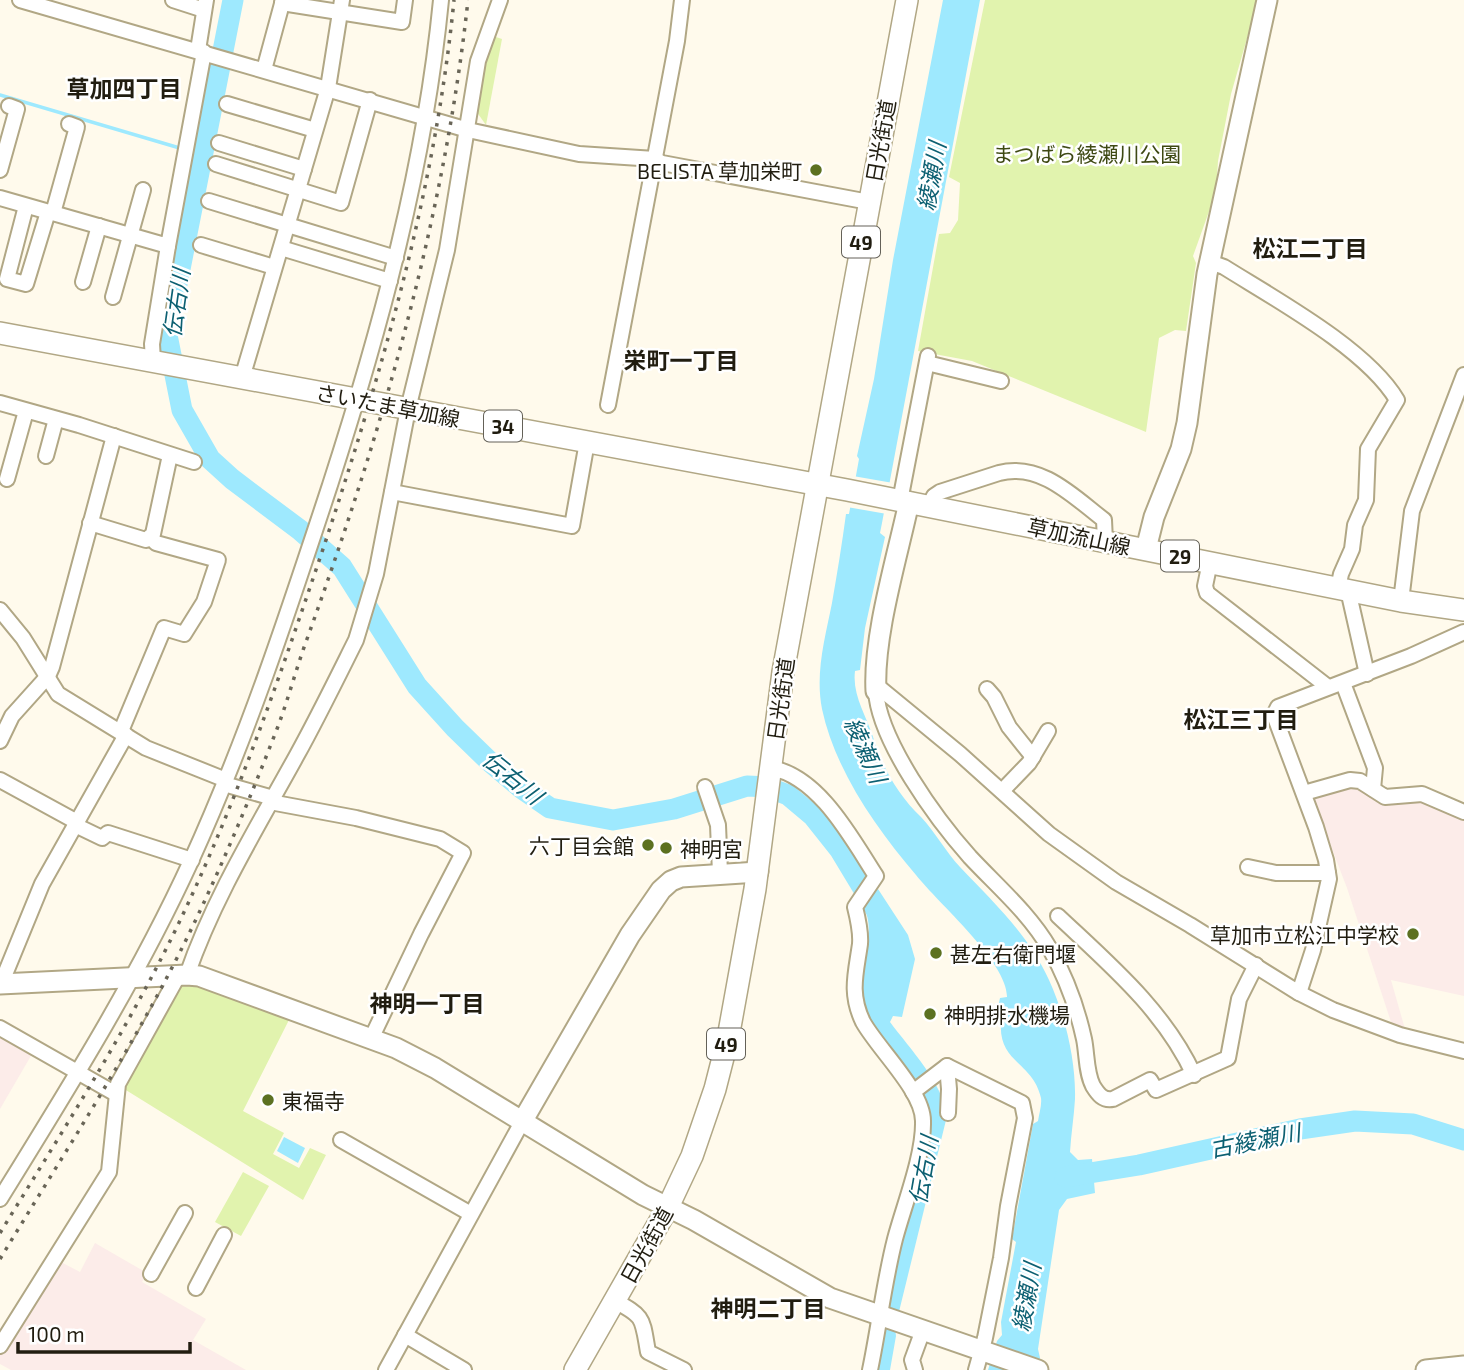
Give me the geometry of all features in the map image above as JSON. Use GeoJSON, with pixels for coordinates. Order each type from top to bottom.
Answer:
{"type":"FeatureCollection","features":[{"type":"Feature","properties":{"kind":"main road","name":"日光街道"},"geometry":{"type":"LineString","coordinates":[[575,1370],[668,1207],[692,1156],[715,1089],[728,1038],[768,804],[778,698],[907,0]]}},
{"type":"Feature","properties":{"kind":"main road","name":"さいたま草加線"},"geometry":{"type":"LineString","coordinates":[[0,333],[817,485]]}},
{"type":"Feature","properties":{"kind":"main road","name":"草加流山線"},"geometry":{"type":"LineString","coordinates":[[817,485],[1401,601],[1464,610]]}},
{"type":"Feature","properties":{"kind":"street"},"geometry":{"type":"LineString","coordinates":[[20,0],[38,2],[468,130],[579,154],[655,159],[662,163],[869,202]]}},
{"type":"Feature","properties":{"kind":"street"},"geometry":{"type":"LineString","coordinates":[[153,360],[152,344],[168,246],[204,52],[205,5],[173,0]]}},
{"type":"Feature","properties":{"kind":"street"},"geometry":{"type":"LineString","coordinates":[[264,70],[283,2],[341,7],[402,22],[405,0]]}},
{"type":"Feature","properties":{"kind":"street"},"geometry":{"type":"LineString","coordinates":[[0,1199],[79,1072],[192,860],[272,663],[358,399],[396,258],[425,117],[441,0]]}},
{"type":"Feature","properties":{"kind":"street"},"geometry":{"type":"LineString","coordinates":[[0,1346],[109,1172],[118,1084],[183,975],[271,800],[356,640],[372,588],[408,409],[435,307],[478,61],[500,0]]}},
{"type":"Feature","properties":{"kind":"street"},"geometry":{"type":"LineString","coordinates":[[608,405],[677,41],[682,0]]}},
{"type":"Feature","properties":{"kind":"street"},"geometry":{"type":"LineString","coordinates":[[1146,550],[1154,517],[1181,449],[1210,262],[1267,0]]}},
{"type":"Feature","properties":{"kind":"street"},"geometry":{"type":"LineString","coordinates":[[242,378],[328,88],[341,7]]}},
{"type":"Feature","properties":{"kind":"street"},"geometry":{"type":"LineString","coordinates":[[216,164],[341,204],[370,100]]}},
{"type":"Feature","properties":{"kind":"street"},"geometry":{"type":"LineString","coordinates":[[227,104],[315,130]]}},
{"type":"Feature","properties":{"kind":"street"},"geometry":{"type":"LineString","coordinates":[[0,170],[17,108],[9,106]]}},
{"type":"Feature","properties":{"kind":"street"},"geometry":{"type":"LineString","coordinates":[[26,206],[7,279],[26,284],[77,127],[69,124]]}},
{"type":"Feature","properties":{"kind":"street"},"geometry":{"type":"LineString","coordinates":[[219,144],[304,169]]}},
{"type":"Feature","properties":{"kind":"street"},"geometry":{"type":"LineString","coordinates":[[113,297],[144,190]]}},
{"type":"Feature","properties":{"kind":"street"},"geometry":{"type":"LineString","coordinates":[[0,198],[168,246]]}},
{"type":"Feature","properties":{"kind":"street"},"geometry":{"type":"LineString","coordinates":[[209,201],[396,258]]}},
{"type":"Feature","properties":{"kind":"street"},"geometry":{"type":"LineString","coordinates":[[83,282],[99,226]]}},
{"type":"Feature","properties":{"kind":"street"},"geometry":{"type":"LineString","coordinates":[[201,244],[274,267]]}},
{"type":"Feature","properties":{"kind":"street"},"geometry":{"type":"LineString","coordinates":[[281,248],[390,281]]}},
{"type":"Feature","properties":{"kind":"street"},"geometry":{"type":"LineString","coordinates":[[1210,262],[1224,267],[1347,348],[1397,400],[1368,449],[1366,500],[1354,525],[1352,549],[1341,574],[1367,674]]}},
{"type":"Feature","properties":{"kind":"street"},"geometry":{"type":"LineString","coordinates":[[1001,381],[928,359],[908,502],[886,611],[876,688],[877,702],[894,745],[924,797],[968,855],[1035,925],[1055,958],[1079,1017],[1092,1083],[1102,1098],[1113,1099],[1150,1080],[1156,1090],[1228,1058],[1239,999],[1256,965]]}},
{"type":"Feature","properties":{"kind":"street"},"geometry":{"type":"LineString","coordinates":[[1401,601],[1412,511],[1464,375]]}},
{"type":"Feature","properties":{"kind":"street"},"geometry":{"type":"LineString","coordinates":[[0,403],[194,462]]}},
{"type":"Feature","properties":{"kind":"street"},"geometry":{"type":"LineString","coordinates":[[7,479],[26,411]]}},
{"type":"Feature","properties":{"kind":"street"},"geometry":{"type":"LineString","coordinates":[[46,456],[56,419]]}},
{"type":"Feature","properties":{"kind":"street"},"geometry":{"type":"LineString","coordinates":[[0,741],[5,718],[48,676],[114,436]]}},
{"type":"Feature","properties":{"kind":"street"},"geometry":{"type":"LineString","coordinates":[[391,492],[572,526],[587,442]]}},
{"type":"Feature","properties":{"kind":"street"},"geometry":{"type":"LineString","coordinates":[[90,523],[146,540],[153,534],[170,455]]}},
{"type":"Feature","properties":{"kind":"street"},"geometry":{"type":"LineString","coordinates":[[908,502],[934,496],[999,473],[1009,471],[1038,474],[1054,482],[1104,520],[1105,541]]}},
{"type":"Feature","properties":{"kind":"street"},"geometry":{"type":"LineString","coordinates":[[149,537],[156,543],[218,560],[204,602],[184,634],[164,628],[123,733],[42,884],[1,984],[183,975],[214,981],[396,1048],[435,1068],[522,1122],[830,1298],[1038,1370]]}},
{"type":"Feature","properties":{"kind":"street"},"geometry":{"type":"LineString","coordinates":[[1210,562],[1205,586],[1207,593],[1328,687]]}},
{"type":"Feature","properties":{"kind":"street"},"geometry":{"type":"LineString","coordinates":[[0,610],[23,638],[58,694],[146,748],[271,800],[440,839],[463,853],[371,1039]]}},
{"type":"Feature","properties":{"kind":"street"},"geometry":{"type":"LineString","coordinates":[[1299,993],[1313,950],[1329,879],[1323,849],[1274,715],[1278,707],[1367,674],[1464,632]]}},
{"type":"Feature","properties":{"kind":"street"},"geometry":{"type":"LineString","coordinates":[[1343,683],[1375,768],[1373,789]]}},
{"type":"Feature","properties":{"kind":"street"},"geometry":{"type":"LineString","coordinates":[[876,688],[960,754],[1051,836],[1093,867],[1299,993],[1333,1010],[1400,1035],[1464,1051]]}},
{"type":"Feature","properties":{"kind":"street"},"geometry":{"type":"LineString","coordinates":[[987,689],[994,696],[1009,727],[1033,757]]}},
{"type":"Feature","properties":{"kind":"street"},"geometry":{"type":"LineString","coordinates":[[1002,792],[1033,757],[1048,731]]}},
{"type":"Feature","properties":{"kind":"street"},"geometry":{"type":"LineString","coordinates":[[771,772],[786,771],[827,804],[876,876],[855,907],[860,942],[854,975],[855,998],[863,1021],[913,1092],[921,1106],[924,1119],[894,1243],[870,1370]]}},
{"type":"Feature","properties":{"kind":"street"},"geometry":{"type":"LineString","coordinates":[[0,780],[102,838],[108,833],[192,860]]}},
{"type":"Feature","properties":{"kind":"street"},"geometry":{"type":"LineString","coordinates":[[1304,793],[1350,780],[1360,781],[1385,797],[1422,794],[1464,812]]}},
{"type":"Feature","properties":{"kind":"street"},"geometry":{"type":"LineString","coordinates":[[705,787],[718,825],[720,873]]}},
{"type":"Feature","properties":{"kind":"street"},"geometry":{"type":"LineString","coordinates":[[1248,867],[1276,873],[1328,873]]}},
{"type":"Feature","properties":{"kind":"street"},"geometry":{"type":"LineString","coordinates":[[386,1370],[522,1122],[630,935],[662,890],[671,881],[681,877],[758,872]]}},
{"type":"Feature","properties":{"kind":"street"},"geometry":{"type":"LineString","coordinates":[[1058,916],[1151,1006],[1179,1044],[1194,1075]]}},
{"type":"Feature","properties":{"kind":"street"},"geometry":{"type":"LineString","coordinates":[[0,1028],[116,1094]]}},
{"type":"Feature","properties":{"kind":"street"},"geometry":{"type":"LineString","coordinates":[[913,1092],[947,1066]]}},
{"type":"Feature","properties":{"kind":"street"},"geometry":{"type":"LineString","coordinates":[[947,1066],[948,1114]]}},
{"type":"Feature","properties":{"kind":"street"},"geometry":{"type":"LineString","coordinates":[[947,1066],[1022,1103],[1025,1118],[985,1352],[976,1370]]}},
{"type":"Feature","properties":{"kind":"street"},"geometry":{"type":"LineString","coordinates":[[341,1140],[471,1214]]}},
{"type":"Feature","properties":{"kind":"street"},"geometry":{"type":"LineString","coordinates":[[150,1274],[185,1213]]}},
{"type":"Feature","properties":{"kind":"street"},"geometry":{"type":"LineString","coordinates":[[195,1288],[224,1235]]}},
{"type":"Feature","properties":{"kind":"street"},"geometry":{"type":"LineString","coordinates":[[615,1301],[637,1312],[642,1320],[648,1352],[684,1370]]}},
{"type":"Feature","properties":{"kind":"street"},"geometry":{"type":"LineString","coordinates":[[915,1370],[912,1360],[923,1330]]}},
{"type":"Feature","properties":{"kind":"street"},"geometry":{"type":"LineString","coordinates":[[405,1335],[464,1370]]}},
{"type":"Feature","properties":{"kind":"street"},"geometry":{"type":"LineString","coordinates":[[1426,1370],[1464,1366]]}},
{"type":"Feature","properties":{"kind":"shaded area","name":"草加市立松江中学校"},"geometry":{"type":"Polygon","coordinates":[[[1354,786],[1381,804],[1420,797],[1458,817],[1464,816],[1464,996],[1391,980],[1405,1029],[1392,1025],[1347,888],[1314,802],[1319,792],[1354,786]]]}},
{"type":"Feature","properties":{"kind":"shaded area"},"geometry":{"type":"Polygon","coordinates":[[[0,1035],[32,1054],[0,1109],[0,1035]]]}},
{"type":"Feature","properties":{"kind":"shaded area"},"geometry":{"type":"Polygon","coordinates":[[[95,1243],[147,1273],[142,1282],[206,1319],[193,1340],[246,1370],[11,1370],[0,1364],[0,1355],[59,1261],[80,1272],[95,1243]]]}},
{"type":"Feature","properties":{"kind":"green space","name":"まつばら綾瀬川公園"},"geometry":{"type":"Polygon","coordinates":[[[985,0],[1258,0],[1231,94],[1218,161],[1216,192],[1193,256],[1196,263],[1186,331],[1175,330],[1159,338],[1146,432],[972,361],[918,351],[939,234],[950,233],[958,220],[960,183],[949,177],[985,0]]]}},
{"type":"Feature","properties":{"kind":"green space"},"geometry":{"type":"Polygon","coordinates":[[[493,36],[502,39],[486,125],[476,111],[481,79],[493,36]]]}},
{"type":"Feature","properties":{"kind":"green space"},"geometry":{"type":"Polygon","coordinates":[[[181,985],[202,986],[290,1018],[243,1111],[284,1133],[273,1154],[299,1168],[310,1148],[326,1155],[303,1200],[121,1087],[181,985]]]}},
{"type":"Feature","properties":{"kind":"green space"},"geometry":{"type":"Polygon","coordinates":[[[243,1172],[269,1186],[241,1236],[215,1222],[243,1172]]]}},
{"type":"Feature","properties":{"kind":"water","name":"綾瀬川"},"geometry":{"type":"Polygon","coordinates":[[[943,0],[980,0],[880,533],[885,537],[865,628],[860,670],[855,671],[855,680],[860,705],[892,780],[955,861],[1031,948],[1049,980],[1065,1023],[1075,1084],[1070,1152],[1078,1160],[1092,1159],[1095,1193],[1067,1199],[1059,1210],[1038,1349],[1038,1370],[988,1370],[997,1341],[1002,1335],[1001,1322],[1016,1242],[1012,1239],[1033,1124],[1038,1121],[1041,1104],[1036,1085],[1007,1051],[1003,1040],[1003,1009],[998,1007],[1000,998],[1007,997],[1004,983],[984,951],[926,887],[872,818],[837,754],[828,732],[820,696],[822,656],[846,514],[849,514],[859,459],[857,456],[874,379],[893,260],[943,0]]]}},
{"type":"Feature","properties":{"kind":"water"},"geometry":{"type":"Polygon","coordinates":[[[878,889],[908,935],[915,959],[902,1017],[893,1016],[890,1022],[932,1079],[947,1116],[895,1328],[890,1370],[876,1370],[896,1263],[931,1125],[930,1110],[923,1097],[870,1020],[861,995],[861,972],[869,928],[863,906],[878,889]]]}},
{"type":"Feature","properties":{"kind":"water"},"geometry":{"type":"Polygon","coordinates":[[[284,1137],[305,1148],[298,1163],[277,1151],[284,1137]]]}},
{"type":"Feature","properties":{"kind":"pier"},"geometry":{"type":"Polygon","coordinates":[[[853,476],[893,483],[887,514],[847,507],[853,476]]]}},
{"type":"Feature","properties":{"kind":"waterway","name":"伝右川"},"geometry":{"type":"LineString","coordinates":[[233,0],[167,335],[182,410],[210,459],[342,567],[417,686],[489,761],[550,808],[613,820],[674,809],[747,786],[767,787],[788,795],[813,816],[840,850],[875,908]]}},
{"type":"Feature","properties":{"kind":"waterway"},"geometry":{"type":"LineString","coordinates":[[0,95],[183,149]]}},
{"type":"Feature","properties":{"kind":"waterway"},"geometry":{"type":"LineString","coordinates":[[190,151],[203,155]]}},
{"type":"Feature","properties":{"kind":"waterway","name":"古綾瀬川"},"geometry":{"type":"LineString","coordinates":[[1065,1177],[1139,1165],[1300,1129],[1355,1121],[1413,1124],[1464,1140]]}},
{"type":"Feature","properties":{"kind":"railway"},"geometry":{"type":"LineString","coordinates":[[0,1233],[112,1048],[174,933],[236,792],[272,695],[345,481],[404,278],[434,141],[454,0]]}},
{"type":"Feature","properties":{"kind":"railway"},"geometry":{"type":"LineString","coordinates":[[0,1259],[96,1102],[164,983],[222,863],[277,729],[360,482],[407,324],[443,163],[468,0]]}},
{"type":"Feature","properties":{"kind":"place","name":"BELISTA 草加栄町"},"geometry":{"type":"Point","coordinates":[816,170]}},
{"type":"Feature","properties":{"kind":"place","name":"六丁目会館"},"geometry":{"type":"Point","coordinates":[648,845]}},
{"type":"Feature","properties":{"kind":"place","name":"神明宮"},"geometry":{"type":"Point","coordinates":[666,848]}},
{"type":"Feature","properties":{"kind":"place","name":"草加市立松江中学校"},"geometry":{"type":"Point","coordinates":[1413,934]}},
{"type":"Feature","properties":{"kind":"place","name":"甚左右衛門堰"},"geometry":{"type":"Point","coordinates":[936,953]}},
{"type":"Feature","properties":{"kind":"place","name":"神明排水機場"},"geometry":{"type":"Point","coordinates":[930,1014]}},
{"type":"Feature","properties":{"kind":"place","name":"東福寺"},"geometry":{"type":"Point","coordinates":[268,1100]}},
{"type":"Feature","properties":{"kind":"district","name":"草加四丁目"},"geometry":{"type":"Point","coordinates":[124,88]}},
{"type":"Feature","properties":{"kind":"district","name":"松江二丁目"},"geometry":{"type":"Point","coordinates":[1310,248]}},
{"type":"Feature","properties":{"kind":"district","name":"栄町一丁目"},"geometry":{"type":"Point","coordinates":[681,360]}},
{"type":"Feature","properties":{"kind":"district","name":"松江三丁目"},"geometry":{"type":"Point","coordinates":[1241,719]}},
{"type":"Feature","properties":{"kind":"district","name":"神明一丁目"},"geometry":{"type":"Point","coordinates":[427,1003]}},
{"type":"Feature","properties":{"kind":"district","name":"神明二丁目"},"geometry":{"type":"Point","coordinates":[768,1308]}}]}
